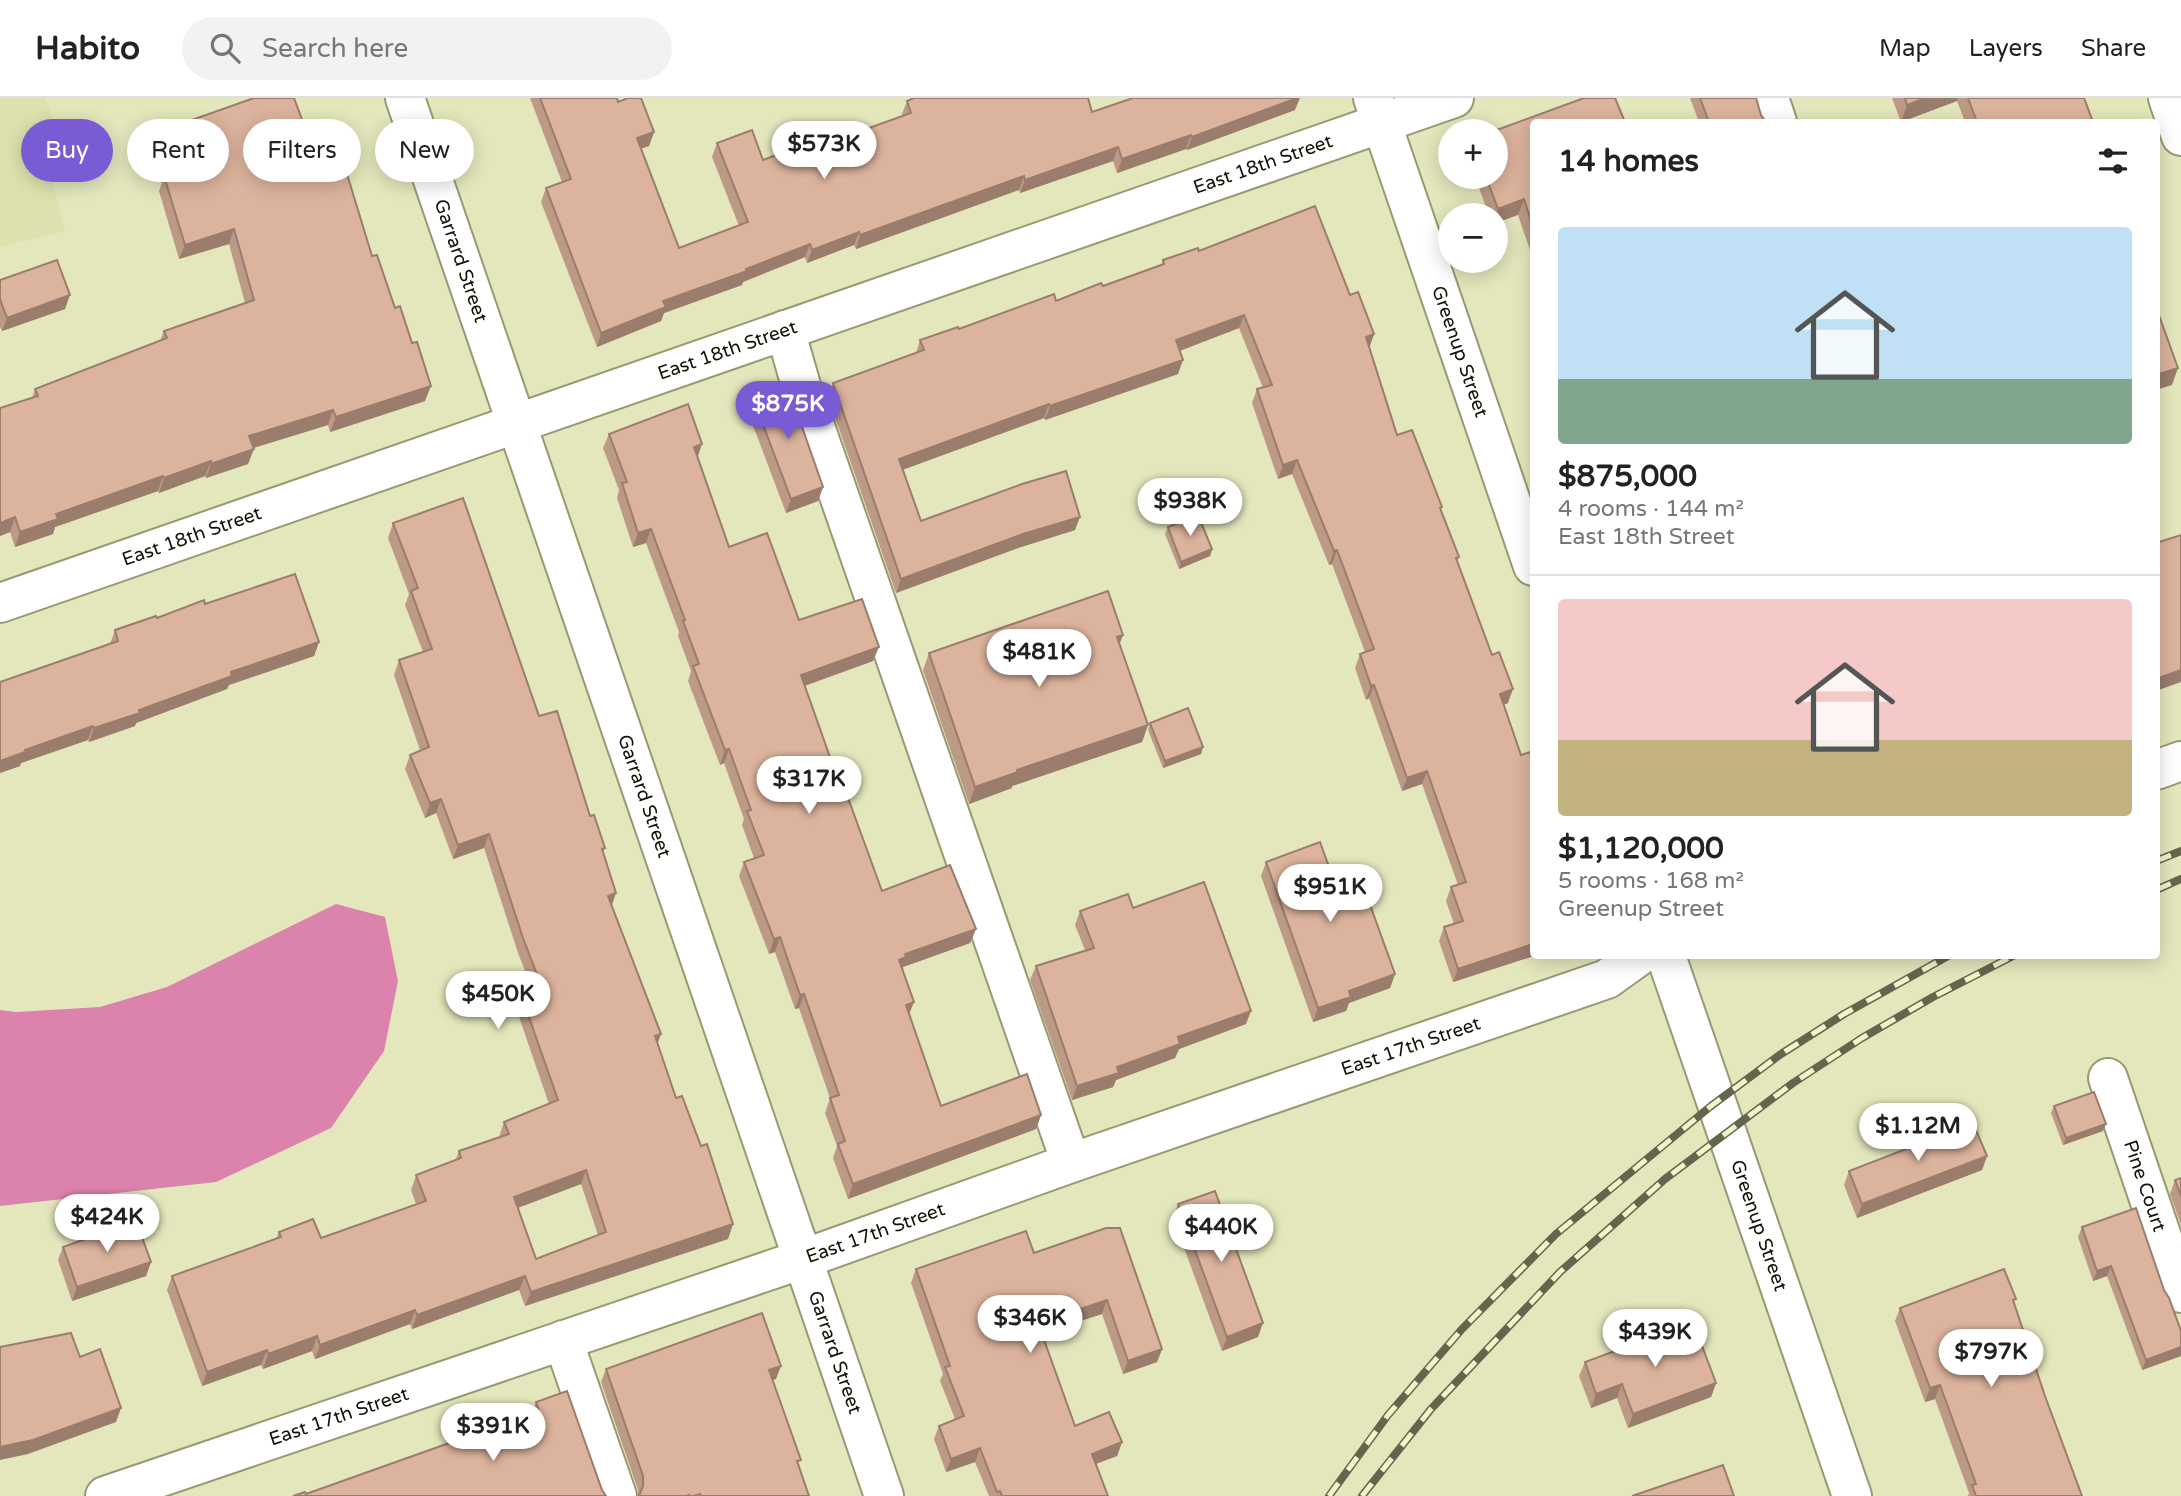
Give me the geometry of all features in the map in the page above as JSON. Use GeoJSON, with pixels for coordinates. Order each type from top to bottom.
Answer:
{"type":"FeatureCollection","features":[{"type":"Feature","properties":{"kind":"street","name":"Garrard Street"},"geometry":{"type":"LineString","coordinates":[[404,98],[884,1496]]}},
{"type":"Feature","properties":{"kind":"street","name":"East 18th Street"},"geometry":{"type":"LineString","coordinates":[[0,603],[785,330],[1377,110],[1454,98]]}},
{"type":"Feature","properties":{"kind":"street"},"geometry":{"type":"LineString","coordinates":[[1769,98],[1776,119]]}},
{"type":"Feature","properties":{"kind":"street"},"geometry":{"type":"LineString","coordinates":[[2168,98],[2181,136]]}},
{"type":"Feature","properties":{"kind":"street","name":"Greenup Street"},"geometry":{"type":"LineString","coordinates":[[1377,110],[1530,557]]}},
{"type":"Feature","properties":{"kind":"street"},"geometry":{"type":"LineString","coordinates":[[785,330],[802,389],[1071,1163]]}},
{"type":"Feature","properties":{"kind":"street"},"geometry":{"type":"LineString","coordinates":[[2160,769],[2181,761]]}},
{"type":"Feature","properties":{"kind":"street","name":"East 17th Street"},"geometry":{"type":"LineString","coordinates":[[105,1496],[803,1259],[1071,1163],[1608,979],[1635,959]]}},
{"type":"Feature","properties":{"kind":"street","name":"Greenup Street"},"geometry":{"type":"LineString","coordinates":[[1667,959],[1852,1496]]}},
{"type":"Feature","properties":{"kind":"street","name":"Pine Court"},"geometry":{"type":"LineString","coordinates":[[2108,1077],[2181,1293]]}},
{"type":"Feature","properties":{"kind":"street"},"geometry":{"type":"LineString","coordinates":[[563,1340],[617,1496]]}},
{"type":"Feature","properties":{"kind":"shaded area"},"geometry":{"type":"Polygon","coordinates":[[[0,98],[45,98],[53,119],[21,119],[21,182],[52,182],[65,231],[0,247],[0,98]]]}},
{"type":"Feature","properties":{"kind":"shaded area"},"geometry":{"type":"Polygon","coordinates":[[[336,904],[385,917],[398,981],[384,1051],[331,1128],[216,1182],[0,1206],[0,1010],[16,1012],[100,1007],[167,987],[336,904]]]}},
{"type":"Feature","properties":{"kind":"building"},"geometry":{"type":"Polygon","coordinates":[[[254,98],[294,98],[302,119],[243,119],[243,182],[349,182],[372,256],[377,255],[395,308],[400,306],[412,343],[417,342],[431,386],[336,417],[333,410],[249,436],[254,449],[164,478],[163,476],[56,514],[58,519],[20,532],[15,517],[0,523],[0,408],[38,396],[35,389],[167,338],[164,331],[254,300],[234,229],[185,245],[166,182],[229,182],[229,119],[194,119],[254,98]]]}},
{"type":"Feature","properties":{"kind":"building"},"geometry":{"type":"Polygon","coordinates":[[[540,98],[617,98],[618,102],[628,98],[641,98],[654,132],[637,138],[679,248],[748,222],[717,143],[752,130],[763,160],[814,141],[816,147],[911,113],[907,101],[914,98],[1088,98],[1092,112],[1133,98],[1297,98],[1192,137],[1191,135],[1122,159],[1118,147],[1025,180],[1024,176],[860,235],[859,232],[812,250],[810,244],[746,269],[747,271],[663,301],[666,307],[601,333],[546,188],[571,179],[540,98]]]}},
{"type":"Feature","properties":{"kind":"building"},"geometry":{"type":"Polygon","coordinates":[[[1584,98],[1615,98],[1624,119],[1530,119],[1530,218],[1524,199],[1508,205],[1508,203],[1496,203],[1490,189],[1508,189],[1508,126],[1584,98]]]}},
{"type":"Feature","properties":{"kind":"building"},"geometry":{"type":"Polygon","coordinates":[[[1700,98],[1756,98],[1764,119],[1708,119],[1700,98]]]}},
{"type":"Feature","properties":{"kind":"building"},"geometry":{"type":"Polygon","coordinates":[[[1905,98],[1925,98],[1907,105],[1905,98]]]}},
{"type":"Feature","properties":{"kind":"building"},"geometry":{"type":"Polygon","coordinates":[[[1968,98],[2084,98],[2092,119],[1976,119],[1968,98]]]}},
{"type":"Feature","properties":{"kind":"building"},"geometry":{"type":"Polygon","coordinates":[[[1315,206],[1350,295],[1358,292],[1374,334],[1366,337],[1397,435],[1412,430],[1442,507],[1440,508],[1459,557],[1456,558],[1492,655],[1499,652],[1513,689],[1500,694],[1521,755],[1530,752],[1530,945],[1458,969],[1444,927],[1463,921],[1451,887],[1466,882],[1427,771],[1407,778],[1374,685],[1371,686],[1360,654],[1374,649],[1337,550],[1334,551],[1297,460],[1283,465],[1257,389],[1272,385],[1244,315],[1176,340],[1183,360],[1050,406],[1049,404],[899,459],[921,521],[1066,471],[1080,517],[1023,534],[901,579],[833,383],[924,350],[920,340],[958,327],[959,329],[1054,294],[1056,301],[1101,283],[1103,286],[1164,264],[1163,260],[1198,248],[1199,251],[1315,206]]]}},
{"type":"Feature","properties":{"kind":"building"},"geometry":{"type":"Polygon","coordinates":[[[57,260],[70,295],[7,318],[0,299],[0,280],[57,260]]]}},
{"type":"Feature","properties":{"kind":"building"},"geometry":{"type":"Polygon","coordinates":[[[2160,318],[2178,368],[2160,374],[2160,318]]]}},
{"type":"Feature","properties":{"kind":"building"},"geometry":{"type":"Polygon","coordinates":[[[787,384],[823,487],[791,499],[753,398],[787,384]]]}},
{"type":"Feature","properties":{"kind":"building"},"geometry":{"type":"Polygon","coordinates":[[[688,404],[702,444],[694,447],[729,547],[767,533],[799,620],[862,599],[879,647],[801,675],[837,777],[840,776],[882,891],[950,865],[976,929],[905,954],[906,957],[899,960],[914,1002],[906,1005],[941,1106],[1027,1074],[1041,1115],[853,1184],[838,1144],[845,1141],[830,1098],[839,1095],[804,994],[800,995],[780,937],[774,939],[744,862],[764,855],[747,811],[751,810],[729,749],[725,750],[693,666],[699,664],[651,529],[638,533],[622,483],[627,482],[609,434],[688,404]]]}},
{"type":"Feature","properties":{"kind":"building"},"geometry":{"type":"Polygon","coordinates":[[[463,498],[539,716],[557,711],[590,816],[594,815],[605,848],[602,849],[616,893],[608,896],[661,1034],[655,1036],[676,1098],[682,1096],[701,1146],[707,1144],[733,1224],[531,1292],[525,1276],[417,1315],[415,1310],[320,1345],[317,1336],[268,1354],[267,1350],[207,1372],[172,1276],[281,1237],[279,1232],[313,1219],[321,1238],[426,1201],[416,1175],[461,1158],[459,1151],[509,1134],[504,1122],[558,1100],[523,1000],[539,995],[538,992],[543,990],[489,834],[458,845],[441,799],[430,803],[410,755],[429,747],[399,660],[432,649],[411,591],[418,588],[393,523],[463,498]],[[586,1170],[514,1197],[536,1259],[606,1232],[586,1170]]]}},
{"type":"Feature","properties":{"kind":"building"},"geometry":{"type":"Polygon","coordinates":[[[1198,515],[1212,549],[1181,562],[1168,527],[1198,515]]]}},
{"type":"Feature","properties":{"kind":"building"},"geometry":{"type":"Polygon","coordinates":[[[2181,535],[2181,670],[2160,678],[2160,542],[2181,535]]]}},
{"type":"Feature","properties":{"kind":"building"},"geometry":{"type":"Polygon","coordinates":[[[295,574],[319,642],[231,672],[232,676],[139,710],[140,713],[94,728],[93,726],[0,761],[0,682],[118,641],[115,630],[204,600],[205,604],[295,574]]]}},
{"type":"Feature","properties":{"kind":"building"},"geometry":{"type":"Polygon","coordinates":[[[1108,591],[1123,635],[1117,637],[1148,725],[975,787],[929,653],[1108,591]]]}},
{"type":"Feature","properties":{"kind":"building"},"geometry":{"type":"Polygon","coordinates":[[[1188,708],[1203,747],[1165,761],[1150,723],[1188,708]]]}},
{"type":"Feature","properties":{"kind":"building"},"geometry":{"type":"Polygon","coordinates":[[[1320,842],[1332,875],[1356,866],[1395,974],[1349,991],[1351,997],[1318,1008],[1266,862],[1320,842]]]}},
{"type":"Feature","properties":{"kind":"building"},"geometry":{"type":"Polygon","coordinates":[[[1204,882],[1251,1011],[1178,1037],[1180,1044],[1117,1067],[1119,1073],[1077,1086],[1036,966],[1094,948],[1080,911],[1128,894],[1133,908],[1204,882]]]}},
{"type":"Feature","properties":{"kind":"building"},"geometry":{"type":"Polygon","coordinates":[[[2094,1092],[2106,1124],[2066,1138],[2054,1106],[2094,1092]]]}},
{"type":"Feature","properties":{"kind":"building"},"geometry":{"type":"Polygon","coordinates":[[[1973,1123],[1987,1156],[1862,1204],[1849,1171],[1973,1123]]]}},
{"type":"Feature","properties":{"kind":"building"},"geometry":{"type":"Polygon","coordinates":[[[2181,1178],[2181,1196],[2175,1180],[2181,1178]]]}},
{"type":"Feature","properties":{"kind":"building"},"geometry":{"type":"Polygon","coordinates":[[[1215,1191],[1263,1323],[1227,1337],[1178,1204],[1215,1191]]]}},
{"type":"Feature","properties":{"kind":"building"},"geometry":{"type":"Polygon","coordinates":[[[2136,1208],[2181,1331],[2181,1347],[2146,1360],[2111,1266],[2097,1271],[2082,1227],[2136,1208]]]}},
{"type":"Feature","properties":{"kind":"building"},"geometry":{"type":"Polygon","coordinates":[[[136,1221],[151,1262],[77,1287],[63,1247],[136,1221]]]}},
{"type":"Feature","properties":{"kind":"building"},"geometry":{"type":"Polygon","coordinates":[[[1106,1228],[1120,1228],[1162,1349],[1128,1361],[1107,1300],[1038,1323],[1075,1426],[1109,1412],[1122,1442],[1092,1454],[1108,1496],[1002,1496],[1000,1491],[997,1492],[980,1448],[951,1459],[939,1426],[964,1416],[945,1367],[950,1366],[916,1269],[1026,1231],[1034,1253],[1106,1228]]]}},
{"type":"Feature","properties":{"kind":"building"},"geometry":{"type":"Polygon","coordinates":[[[2004,1269],[2016,1299],[2013,1300],[2045,1396],[2082,1496],[1976,1496],[1972,1485],[1976,1484],[1940,1385],[1930,1388],[1900,1308],[2004,1269]]]}},
{"type":"Feature","properties":{"kind":"building"},"geometry":{"type":"Polygon","coordinates":[[[762,1313],[781,1366],[769,1370],[801,1460],[797,1461],[809,1496],[639,1496],[643,1476],[606,1369],[762,1313]]]}},
{"type":"Feature","properties":{"kind":"building"},"geometry":{"type":"Polygon","coordinates":[[[1693,1322],[1716,1383],[1633,1414],[1622,1384],[1596,1394],[1585,1362],[1693,1322]]]}},
{"type":"Feature","properties":{"kind":"building"},"geometry":{"type":"Polygon","coordinates":[[[71,1333],[80,1357],[100,1349],[121,1408],[33,1440],[0,1447],[0,1347],[71,1333]]]}},
{"type":"Feature","properties":{"kind":"building"},"geometry":{"type":"Polygon","coordinates":[[[567,1391],[606,1496],[293,1496],[305,1492],[306,1494],[539,1411],[536,1402],[567,1391]]]}},
{"type":"Feature","properties":{"kind":"building"},"geometry":{"type":"Polygon","coordinates":[[[1723,1465],[1734,1496],[1632,1496],[1723,1465]]]}},
{"type":"Feature","properties":{"kind":"railway"},"geometry":{"type":"LineString","coordinates":[[2160,859],[2181,851]]}},
{"type":"Feature","properties":{"kind":"railway"},"geometry":{"type":"LineString","coordinates":[[2160,888],[2181,879]]}},
{"type":"Feature","properties":{"kind":"railway"},"geometry":{"type":"LineString","coordinates":[[1329,1496],[1388,1415],[1462,1329],[1556,1234],[1711,1106],[1781,1054],[1844,1014],[1943,959]]}},
{"type":"Feature","properties":{"kind":"railway"},"geometry":{"type":"LineString","coordinates":[[1362,1496],[1431,1409],[1560,1272],[1665,1179],[1793,1083],[1862,1038],[2007,959]]}}]}
